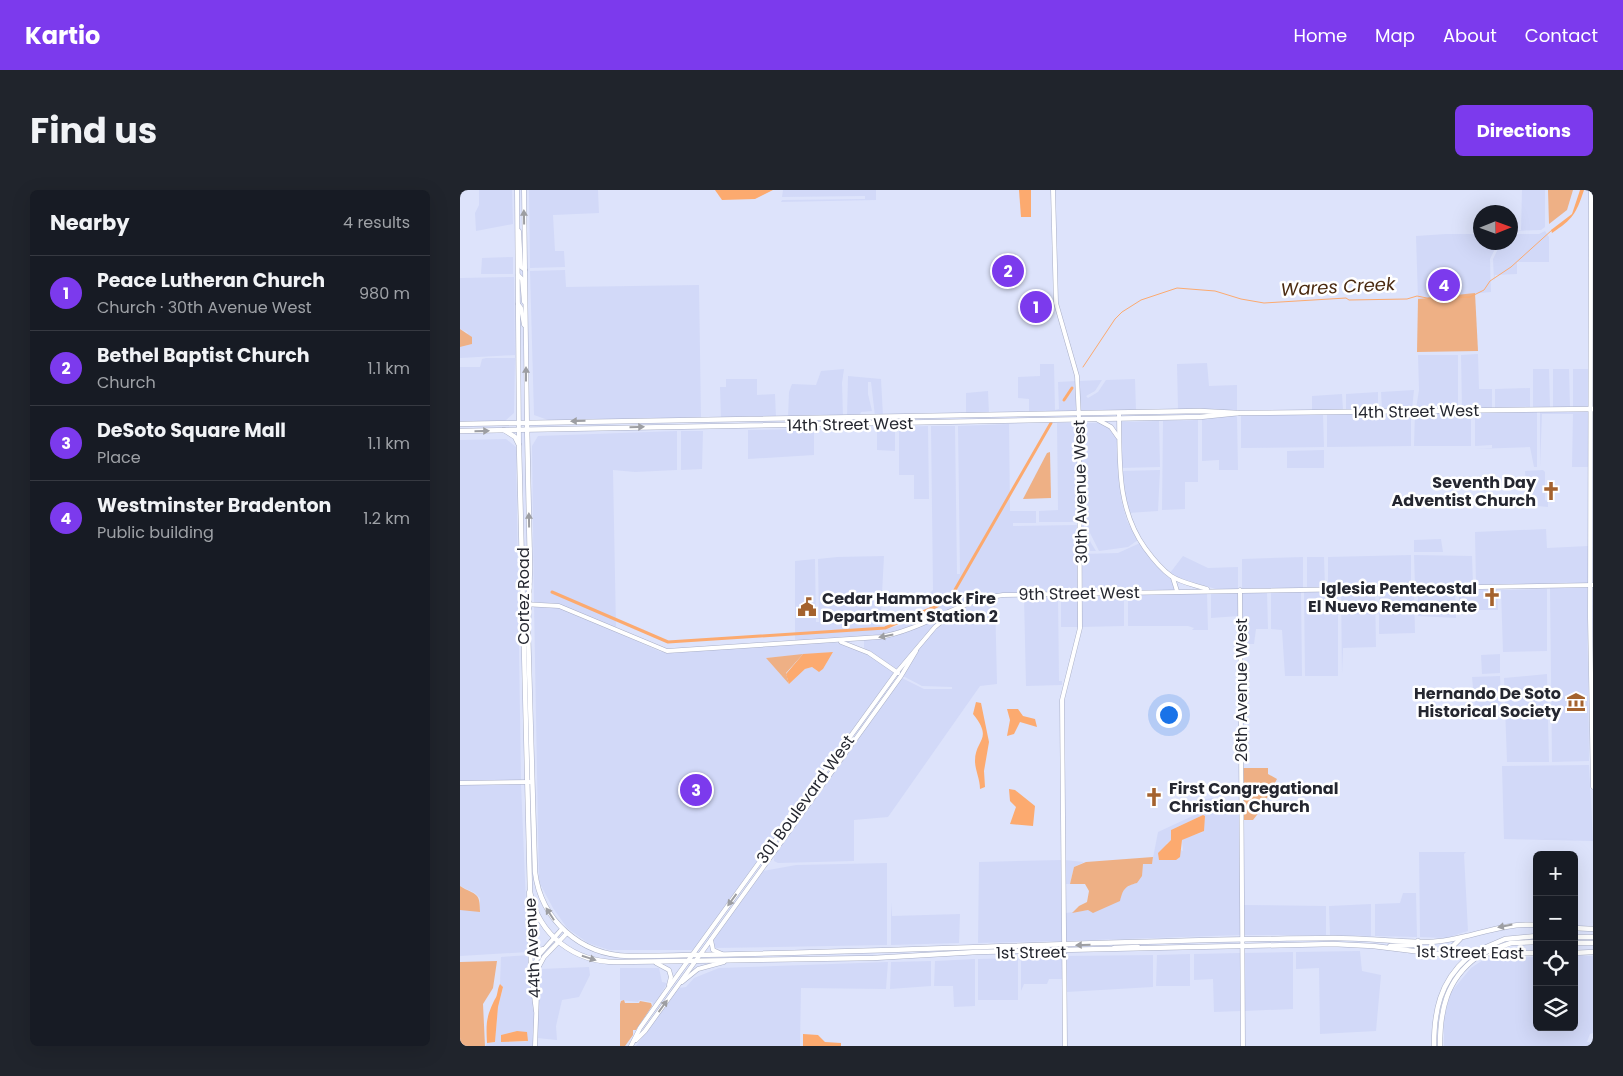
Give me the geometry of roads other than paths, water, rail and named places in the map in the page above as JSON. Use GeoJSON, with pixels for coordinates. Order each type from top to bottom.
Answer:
{"type":"FeatureCollection","features":[{"type":"Feature","properties":{"kind":"main road","name":"Cortez Road"},"geometry":{"type":"LineString","coordinates":[[516,190],[518,423],[526,604],[529,885],[536,913],[554,938],[580,956],[605,962],[654,962]]}},
{"type":"Feature","properties":{"kind":"main road","name":"Cortez Road"},"geometry":{"type":"LineString","coordinates":[[524,190],[530,567],[526,604]]}},
{"type":"Feature","properties":{"kind":"main road","name":"30th Avenue West"},"geometry":{"type":"LineString","coordinates":[[1053,190],[1056,303],[1077,376],[1079,416],[1081,593],[1079,635],[1062,700],[1065,1046]]}},
{"type":"Feature","properties":{"kind":"main road"},"geometry":{"type":"LineString","coordinates":[[1591,190],[1593,787]]}},
{"type":"Feature","properties":{"kind":"main road"},"geometry":{"type":"LineString","coordinates":[[517,226],[520,236],[521,267],[525,270]]}},
{"type":"Feature","properties":{"kind":"main road"},"geometry":{"type":"LineString","coordinates":[[518,276],[522,279],[525,307]]}},
{"type":"Feature","properties":{"kind":"main road"},"geometry":{"type":"LineString","coordinates":[[518,304],[521,308],[526,327]]}},
{"type":"Feature","properties":{"kind":"main road","name":"14th Street West"},"geometry":{"type":"LineString","coordinates":[[460,424],[1119,416],[1230,411],[1239,413],[1592,409]]}},
{"type":"Feature","properties":{"kind":"main road","name":"14th Street West"},"geometry":{"type":"LineString","coordinates":[[460,431],[1079,416],[1096,419],[1119,416]]}},
{"type":"Feature","properties":{"kind":"main road"},"geometry":{"type":"LineString","coordinates":[[1119,416],[1121,491],[1129,521],[1155,561],[1172,576],[1177,583],[1179,591]]}},
{"type":"Feature","properties":{"kind":"main road"},"geometry":{"type":"LineString","coordinates":[[1096,419],[1111,427],[1119,441]]}},
{"type":"Feature","properties":{"kind":"main road"},"geometry":{"type":"LineString","coordinates":[[589,428],[595,424],[620,421]]}},
{"type":"Feature","properties":{"kind":"main road"},"geometry":{"type":"LineString","coordinates":[[504,430],[515,436],[519,445]]}},
{"type":"Feature","properties":{"kind":"main road"},"geometry":{"type":"LineString","coordinates":[[1172,576],[1212,590]]}},
{"type":"Feature","properties":{"kind":"main road"},"geometry":{"type":"LineString","coordinates":[[1179,591],[1180,580]]}},
{"type":"Feature","properties":{"kind":"main road","name":"9th Street West"},"geometry":{"type":"LineString","coordinates":[[526,604],[559,606],[667,651],[889,636],[984,598],[1003,595],[1592,585]]}},
{"type":"Feature","properties":{"kind":"main road","name":"26th Avenue West"},"geometry":{"type":"LineString","coordinates":[[1240,590],[1243,1046]]}},
{"type":"Feature","properties":{"kind":"main road","name":"301 Boulevard West"},"geometry":{"type":"LineString","coordinates":[[632,1045],[692,955],[896,672],[941,621],[964,606]]}},
{"type":"Feature","properties":{"kind":"main road"},"geometry":{"type":"LineString","coordinates":[[830,641],[863,649],[901,676]]}},
{"type":"Feature","properties":{"kind":"main road","name":"301 Boulevard West"},"geometry":{"type":"LineString","coordinates":[[677,987],[901,676],[920,644]]}},
{"type":"Feature","properties":{"kind":"main road"},"geometry":{"type":"LineString","coordinates":[[460,782],[529,782]]}},
{"type":"Feature","properties":{"kind":"main road","name":"Cortez Road"},"geometry":{"type":"LineString","coordinates":[[529,782],[535,877],[546,907],[562,929],[591,949],[619,956],[692,955]]}},
{"type":"Feature","properties":{"kind":"main road","name":"44th Avenue"},"geometry":{"type":"LineString","coordinates":[[529,885],[531,979],[536,1011]]}},
{"type":"Feature","properties":{"kind":"main road"},"geometry":{"type":"LineString","coordinates":[[1316,944],[1327,942],[1369,942],[1373,939],[1418,941],[1462,938],[1511,925],[1533,925]]}},
{"type":"Feature","properties":{"kind":"main road"},"geometry":{"type":"LineString","coordinates":[[1578,928],[1593,929]]}},
{"type":"Feature","properties":{"kind":"main road"},"geometry":{"type":"LineString","coordinates":[[531,979],[536,960],[562,929]]}},
{"type":"Feature","properties":{"kind":"main road"},"geometry":{"type":"LineString","coordinates":[[536,1046],[538,968],[544,957],[566,933]]}},
{"type":"Feature","properties":{"kind":"main road"},"geometry":{"type":"LineString","coordinates":[[1434,1046],[1435,1020],[1439,999],[1450,976],[1467,958],[1477,951],[1505,939],[1533,936]]}},
{"type":"Feature","properties":{"kind":"main road"},"geometry":{"type":"LineString","coordinates":[[1578,937],[1593,937]]}},
{"type":"Feature","properties":{"kind":"main road"},"geometry":{"type":"LineString","coordinates":[[1458,954],[1453,946],[1462,938]]}},
{"type":"Feature","properties":{"kind":"main road"},"geometry":{"type":"LineString","coordinates":[[711,939],[711,946],[714,951],[733,957]]}},
{"type":"Feature","properties":{"kind":"main road"},"geometry":{"type":"LineString","coordinates":[[1373,939],[1383,947],[1415,945],[1418,941]]}},
{"type":"Feature","properties":{"kind":"main road","name":"1st Street"},"geometry":{"type":"LineString","coordinates":[[688,961],[733,957],[976,946],[1373,939]]}},
{"type":"Feature","properties":{"kind":"main road"},"geometry":{"type":"LineString","coordinates":[[1154,949],[1157,946],[1184,945],[1192,942]]}},
{"type":"Feature","properties":{"kind":"main road"},"geometry":{"type":"LineString","coordinates":[[1440,1046],[1441,1015],[1446,995],[1459,974],[1476,958],[1488,951],[1511,943],[1533,942]]}},
{"type":"Feature","properties":{"kind":"main road"},"geometry":{"type":"LineString","coordinates":[[1108,950],[1118,947],[1147,946],[1150,943]]}},
{"type":"Feature","properties":{"kind":"main road"},"geometry":{"type":"LineString","coordinates":[[1578,943],[1593,943]]}},
{"type":"Feature","properties":{"kind":"main road","name":"1st Street"},"geometry":{"type":"LineString","coordinates":[[692,955],[842,958],[1316,944],[1373,946]]}},
{"type":"Feature","properties":{"kind":"main road"},"geometry":{"type":"LineString","coordinates":[[933,955],[935,952],[967,950],[976,946]]}},
{"type":"Feature","properties":{"kind":"main road","name":"1st Street East"},"geometry":{"type":"LineString","coordinates":[[1373,946],[1422,953],[1533,953]]}},
{"type":"Feature","properties":{"kind":"main road"},"geometry":{"type":"LineString","coordinates":[[530,953],[545,948]]}},
{"type":"Feature","properties":{"kind":"main road"},"geometry":{"type":"LineString","coordinates":[[890,957],[893,954],[918,953],[928,949]]}},
{"type":"Feature","properties":{"kind":"main road"},"geometry":{"type":"LineString","coordinates":[[842,958],[886,954],[889,951]]}},
{"type":"Feature","properties":{"kind":"main road"},"geometry":{"type":"LineString","coordinates":[[1578,952],[1593,952]]}},
{"type":"Feature","properties":{"kind":"main road"},"geometry":{"type":"LineString","coordinates":[[632,1045],[645,1031],[677,987],[698,970],[733,957]]}},
{"type":"Feature","properties":{"kind":"main road"},"geometry":{"type":"LineString","coordinates":[[654,962],[688,961]]}},
{"type":"Feature","properties":{"kind":"main road"},"geometry":{"type":"LineString","coordinates":[[654,962],[665,966],[670,971],[671,979],[666,992]]}},
{"type":"Feature","properties":{"kind":"waterway","name":"Wares Creek"},"geometry":{"type":"LineString","coordinates":[[1083,367],[1115,319],[1122,312],[1141,300],[1177,288],[1215,291],[1241,299],[1264,303],[1346,298],[1349,300],[1407,299],[1417,296],[1427,298],[1470,297],[1484,290],[1490,281],[1511,267],[1552,230]]}},
{"type":"Feature","properties":{"kind":"waterway"},"geometry":{"type":"LineString","coordinates":[[1064,400],[1072,388]]}},
{"type":"Feature","properties":{"kind":"waterway"},"geometry":{"type":"LineString","coordinates":[[552,592],[668,642],[885,628],[937,606],[952,595],[1051,423]]}},
{"type":"Feature","properties":{"kind":"place","name":"Bethel Baptist Church"},"geometry":{"type":"Point","coordinates":[1008,271]}},
{"type":"Feature","properties":{"kind":"place","name":"Westminster Bradenton"},"geometry":{"type":"Point","coordinates":[1444,285]}},
{"type":"Feature","properties":{"kind":"place","name":"Peace Lutheran Church"},"geometry":{"type":"Point","coordinates":[1036,307]}},
{"type":"Feature","properties":{"kind":"place","name":"Seventh Day Adventist Church"},"geometry":{"type":"Point","coordinates":[1551,491]}},
{"type":"Feature","properties":{"kind":"place","name":"Iglesia Pentecostal El Nuevo Remanente"},"geometry":{"type":"Point","coordinates":[1492,597]}},
{"type":"Feature","properties":{"kind":"place","name":"Cedar Hammock Fire Department Station 2"},"geometry":{"type":"Point","coordinates":[807,607]}},
{"type":"Feature","properties":{"kind":"place","name":"Hernando De Soto Historical Society"},"geometry":{"type":"Point","coordinates":[1576,702]}},
{"type":"Feature","properties":{"kind":"place","name":"DeSoto Square Mall"},"geometry":{"type":"Point","coordinates":[696,790]}},
{"type":"Feature","properties":{"kind":"place","name":"First Congregational Christian Church"},"geometry":{"type":"Point","coordinates":[1154,797]}}]}
